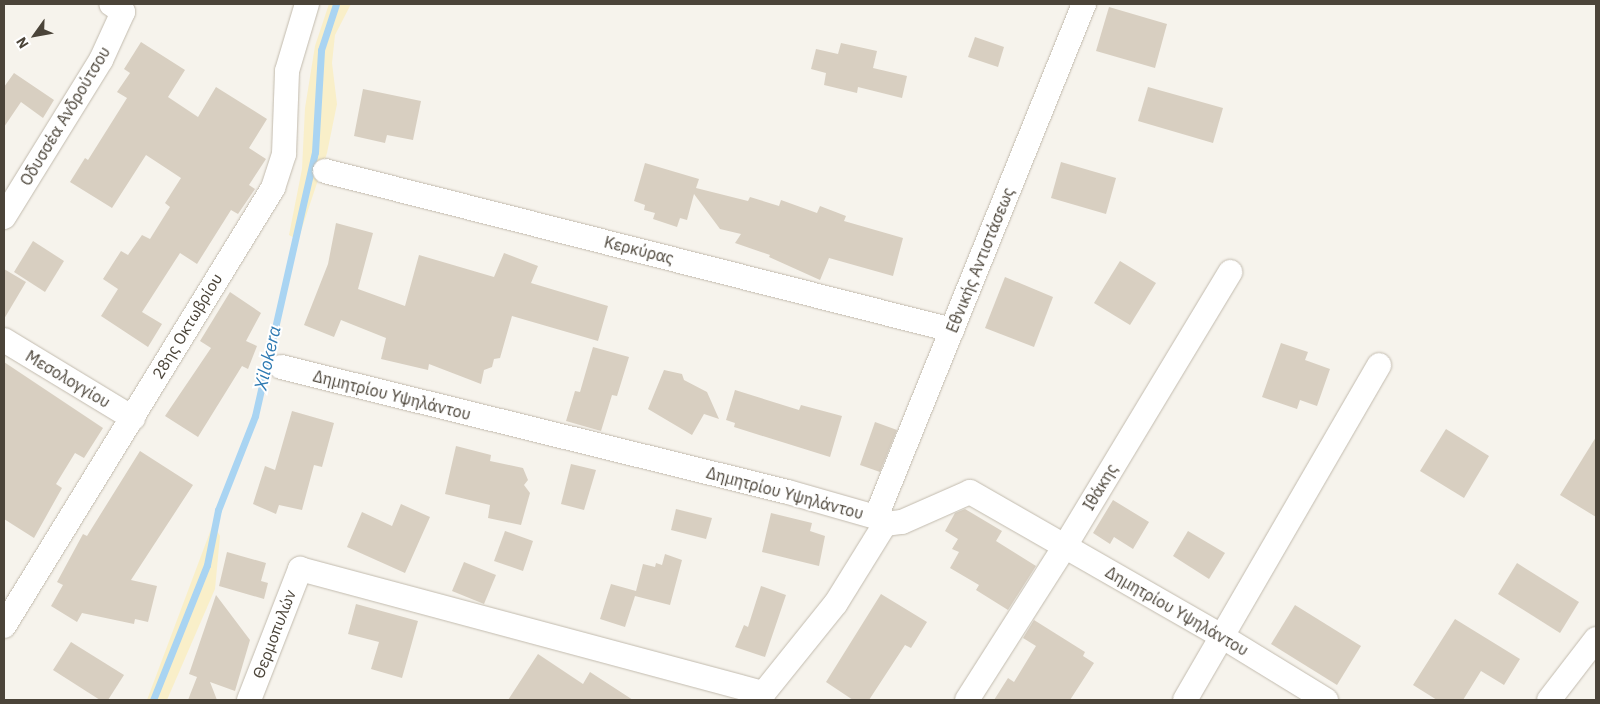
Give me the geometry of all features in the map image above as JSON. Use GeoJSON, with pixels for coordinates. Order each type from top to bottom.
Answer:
{"type":"FeatureCollection","features":[{"type":"Feature","properties":{"kind":"street","name":"28ης Οκτωβρίου"},"geometry":{"type":"LineString","coordinates":[[4,626],[133,418],[229,255],[273,188],[284,154],[287,71],[307,4]]}},
{"type":"Feature","properties":{"kind":"street","name":"Εθνικής Αντιστάσεως"},"geometry":{"type":"LineString","coordinates":[[761,696],[836,603],[880,520],[899,454],[952,330],[1084,4]]}},
{"type":"Feature","properties":{"kind":"street","name":"Οδυσσέα Ανδρούτσου"},"geometry":{"type":"LineString","coordinates":[[4,217],[101,60],[117,8]]}},
{"type":"Feature","properties":{"kind":"street","name":"Κερκύρας"},"geometry":{"type":"LineString","coordinates":[[325,171],[952,330]]}},
{"type":"Feature","properties":{"kind":"street","name":"Ιθάκης"},"geometry":{"type":"LineString","coordinates":[[967,700],[1065,546],[1230,272]]}},
{"type":"Feature","properties":{"kind":"street","name":"Μεσολογγίου"},"geometry":{"type":"LineString","coordinates":[[4,340],[133,418]]}},
{"type":"Feature","properties":{"kind":"street"},"geometry":{"type":"LineString","coordinates":[[1185,700],[1379,365]]}},
{"type":"Feature","properties":{"kind":"street","name":"Δημητρίου Υψηλάντου"},"geometry":{"type":"LineString","coordinates":[[281,367],[788,492],[880,520],[902,522],[970,492],[1223,637],[1326,700]]}},
{"type":"Feature","properties":{"kind":"street","name":"Θερμοπυλών"},"geometry":{"type":"LineString","coordinates":[[249,700],[300,569],[761,696]]}},
{"type":"Feature","properties":{"kind":"street"},"geometry":{"type":"LineString","coordinates":[[1549,700],[1596,638]]}},
{"type":"Feature","properties":{"kind":"sand"},"geometry":{"type":"Polygon","coordinates":[[[329,4],[351,4],[335,35],[332,63],[337,104],[327,153],[298,240],[289,235],[302,169],[305,108],[315,46],[329,4]]]}},
{"type":"Feature","properties":{"kind":"sand"},"geometry":{"type":"Polygon","coordinates":[[[213,524],[220,536],[215,589],[167,700],[147,700],[213,524]]]}},
{"type":"Feature","properties":{"kind":"building"},"geometry":{"type":"Polygon","coordinates":[[[1109,7],[1167,24],[1155,68],[1096,51],[1109,7]]]}},
{"type":"Feature","properties":{"kind":"building"},"geometry":{"type":"Polygon","coordinates":[[[975,37],[1004,47],[998,67],[968,57],[975,37]]]}},
{"type":"Feature","properties":{"kind":"building"},"geometry":{"type":"Polygon","coordinates":[[[141,42],[185,70],[168,97],[198,117],[216,87],[267,119],[249,148],[266,159],[249,185],[255,189],[238,214],[231,210],[197,264],[180,253],[142,312],[162,324],[148,347],[101,316],[118,289],[103,279],[121,251],[128,255],[142,235],[150,239],[170,207],[165,203],[181,178],[146,155],[112,208],[70,182],[85,158],[88,160],[127,98],[117,92],[130,73],[124,69],[141,42]]]}},
{"type":"Feature","properties":{"kind":"building"},"geometry":{"type":"Polygon","coordinates":[[[841,43],[877,51],[873,68],[907,76],[902,98],[858,87],[857,93],[824,85],[826,73],[811,69],[816,49],[838,54],[841,43]]]}},
{"type":"Feature","properties":{"kind":"building"},"geometry":{"type":"Polygon","coordinates":[[[14,73],[54,100],[43,118],[21,102],[4,127],[4,87],[14,73]]]}},
{"type":"Feature","properties":{"kind":"building"},"geometry":{"type":"Polygon","coordinates":[[[1148,87],[1223,108],[1213,143],[1138,121],[1148,87]]]}},
{"type":"Feature","properties":{"kind":"building"},"geometry":{"type":"Polygon","coordinates":[[[363,89],[421,101],[413,140],[387,135],[385,143],[354,136],[363,89]]]}},
{"type":"Feature","properties":{"kind":"building"},"geometry":{"type":"Polygon","coordinates":[[[1061,162],[1116,178],[1106,214],[1051,198],[1061,162]]]}},
{"type":"Feature","properties":{"kind":"building"},"geometry":{"type":"Polygon","coordinates":[[[645,163],[699,179],[696,188],[748,201],[750,197],[779,206],[781,200],[817,213],[820,206],[846,216],[844,221],[903,238],[893,276],[829,258],[820,280],[769,257],[770,255],[735,243],[741,234],[720,229],[694,194],[687,220],[680,218],[677,227],[653,219],[655,213],[644,210],[645,205],[634,201],[645,163]]]}},
{"type":"Feature","properties":{"kind":"building"},"geometry":{"type":"Polygon","coordinates":[[[336,223],[373,233],[358,289],[405,306],[419,255],[494,277],[504,253],[538,266],[531,283],[608,306],[598,341],[512,316],[500,358],[494,359],[492,367],[484,370],[481,384],[429,364],[428,370],[381,359],[386,338],[341,320],[334,337],[304,325],[328,264],[336,223]]]}},
{"type":"Feature","properties":{"kind":"building"},"geometry":{"type":"Polygon","coordinates":[[[33,241],[64,261],[45,292],[14,272],[33,241]]]}},
{"type":"Feature","properties":{"kind":"building"},"geometry":{"type":"Polygon","coordinates":[[[1120,261],[1156,283],[1130,325],[1094,303],[1120,261]]]}},
{"type":"Feature","properties":{"kind":"building"},"geometry":{"type":"Polygon","coordinates":[[[4,269],[26,282],[4,319],[4,269]]]}},
{"type":"Feature","properties":{"kind":"building"},"geometry":{"type":"Polygon","coordinates":[[[1005,277],[1053,297],[1034,347],[985,328],[1005,277]]]}},
{"type":"Feature","properties":{"kind":"building"},"geometry":{"type":"Polygon","coordinates":[[[230,292],[261,313],[246,341],[257,346],[248,369],[242,366],[198,437],[165,416],[211,348],[200,341],[230,292]]]}},
{"type":"Feature","properties":{"kind":"building"},"geometry":{"type":"Polygon","coordinates":[[[1281,343],[1308,352],[1305,360],[1330,369],[1317,406],[1300,400],[1297,409],[1262,397],[1281,343]]]}},
{"type":"Feature","properties":{"kind":"building"},"geometry":{"type":"Polygon","coordinates":[[[593,347],[629,357],[617,396],[612,395],[601,431],[566,421],[575,391],[580,392],[593,347]]]}},
{"type":"Feature","properties":{"kind":"building"},"geometry":{"type":"Polygon","coordinates":[[[4,362],[103,428],[84,458],[75,453],[56,484],[62,488],[34,538],[4,519],[4,362]]]}},
{"type":"Feature","properties":{"kind":"building"},"geometry":{"type":"Polygon","coordinates":[[[664,370],[682,374],[684,380],[707,392],[719,419],[704,414],[692,435],[648,409],[664,370]]]}},
{"type":"Feature","properties":{"kind":"building"},"geometry":{"type":"Polygon","coordinates":[[[735,390],[799,410],[801,405],[842,416],[830,457],[734,427],[735,423],[726,420],[735,390]]]}},
{"type":"Feature","properties":{"kind":"building"},"geometry":{"type":"Polygon","coordinates":[[[292,411],[334,423],[322,467],[314,465],[302,510],[279,505],[276,514],[253,504],[265,466],[275,470],[292,411]]]}},
{"type":"Feature","properties":{"kind":"building"},"geometry":{"type":"Polygon","coordinates":[[[875,422],[897,430],[880,472],[860,465],[875,422]]]}},
{"type":"Feature","properties":{"kind":"building"},"geometry":{"type":"Polygon","coordinates":[[[1446,429],[1489,456],[1464,498],[1420,471],[1446,429]]]}},
{"type":"Feature","properties":{"kind":"building"},"geometry":{"type":"Polygon","coordinates":[[[1596,437],[1596,517],[1560,495],[1596,437]]]}},
{"type":"Feature","properties":{"kind":"building"},"geometry":{"type":"Polygon","coordinates":[[[456,446],[491,455],[490,461],[523,468],[528,480],[524,485],[530,493],[521,525],[488,518],[490,505],[445,494],[456,446]]]}},
{"type":"Feature","properties":{"kind":"building"},"geometry":{"type":"Polygon","coordinates":[[[140,451],[193,485],[131,580],[157,586],[148,622],[135,619],[134,624],[82,613],[77,622],[51,606],[63,585],[57,582],[83,534],[87,536],[140,451]]]}},
{"type":"Feature","properties":{"kind":"building"},"geometry":{"type":"Polygon","coordinates":[[[571,464],[596,470],[584,510],[561,504],[571,464]]]}},
{"type":"Feature","properties":{"kind":"building"},"geometry":{"type":"Polygon","coordinates":[[[1113,500],[1149,522],[1133,549],[1114,537],[1110,544],[1093,533],[1113,500]]]}},
{"type":"Feature","properties":{"kind":"building"},"geometry":{"type":"Polygon","coordinates":[[[401,504],[430,517],[405,573],[347,547],[362,512],[392,526],[401,504]]]}},
{"type":"Feature","properties":{"kind":"building"},"geometry":{"type":"Polygon","coordinates":[[[676,509],[712,518],[706,539],[671,530],[676,509]]]}},
{"type":"Feature","properties":{"kind":"building"},"geometry":{"type":"Polygon","coordinates":[[[965,509],[1002,531],[996,541],[1036,566],[1008,610],[976,590],[979,585],[950,568],[959,552],[952,549],[958,539],[945,531],[955,513],[965,509]]]}},
{"type":"Feature","properties":{"kind":"building"},"geometry":{"type":"Polygon","coordinates":[[[771,513],[812,523],[810,531],[825,536],[819,566],[762,552],[771,513]]]}},
{"type":"Feature","properties":{"kind":"building"},"geometry":{"type":"Polygon","coordinates":[[[505,531],[533,541],[523,571],[494,561],[505,531]]]}},
{"type":"Feature","properties":{"kind":"building"},"geometry":{"type":"Polygon","coordinates":[[[1188,531],[1225,553],[1209,579],[1173,556],[1188,531]]]}},
{"type":"Feature","properties":{"kind":"building"},"geometry":{"type":"Polygon","coordinates":[[[227,552],[266,563],[261,581],[268,583],[264,599],[219,586],[227,552]]]}},
{"type":"Feature","properties":{"kind":"building"},"geometry":{"type":"Polygon","coordinates":[[[665,554],[682,560],[670,605],[635,596],[625,627],[600,619],[611,584],[636,591],[643,564],[655,567],[656,563],[662,565],[665,554]]]}},
{"type":"Feature","properties":{"kind":"building"},"geometry":{"type":"Polygon","coordinates":[[[464,562],[496,575],[484,604],[452,591],[464,562]]]}},
{"type":"Feature","properties":{"kind":"building"},"geometry":{"type":"Polygon","coordinates":[[[1517,563],[1579,602],[1560,633],[1498,594],[1517,563]]]}},
{"type":"Feature","properties":{"kind":"building"},"geometry":{"type":"Polygon","coordinates":[[[761,586],[786,595],[765,657],[735,647],[744,625],[748,627],[761,586]]]}},
{"type":"Feature","properties":{"kind":"building"},"geometry":{"type":"Polygon","coordinates":[[[881,594],[927,622],[911,648],[905,645],[869,700],[853,700],[826,682],[881,594]]]}},
{"type":"Feature","properties":{"kind":"building"},"geometry":{"type":"Polygon","coordinates":[[[216,595],[250,640],[235,691],[210,682],[217,700],[188,700],[197,677],[189,674],[216,595]]]}},
{"type":"Feature","properties":{"kind":"building"},"geometry":{"type":"Polygon","coordinates":[[[356,604],[418,621],[402,678],[371,669],[379,642],[348,634],[356,604]]]}},
{"type":"Feature","properties":{"kind":"building"},"geometry":{"type":"Polygon","coordinates":[[[1295,605],[1361,646],[1337,685],[1271,644],[1295,605]]]}},
{"type":"Feature","properties":{"kind":"building"},"geometry":{"type":"Polygon","coordinates":[[[1455,619],[1520,659],[1504,685],[1481,671],[1463,700],[1437,700],[1413,685],[1455,619]]]}},
{"type":"Feature","properties":{"kind":"building"},"geometry":{"type":"Polygon","coordinates":[[[1034,620],[1085,652],[1083,656],[1094,663],[1070,700],[994,700],[1008,678],[1014,682],[1036,646],[1023,638],[1034,620]]]}},
{"type":"Feature","properties":{"kind":"building"},"geometry":{"type":"Polygon","coordinates":[[[71,642],[124,675],[108,700],[100,700],[53,670],[71,642]]]}},
{"type":"Feature","properties":{"kind":"building"},"geometry":{"type":"Polygon","coordinates":[[[538,654],[583,684],[590,672],[633,700],[508,700],[538,654]]]}},
{"type":"Feature","properties":{"kind":"waterway","name":"Xilokera"},"geometry":{"type":"LineString","coordinates":[[153,700],[207,565],[218,510],[255,416],[315,152],[321,50],[336,4]]}}]}
